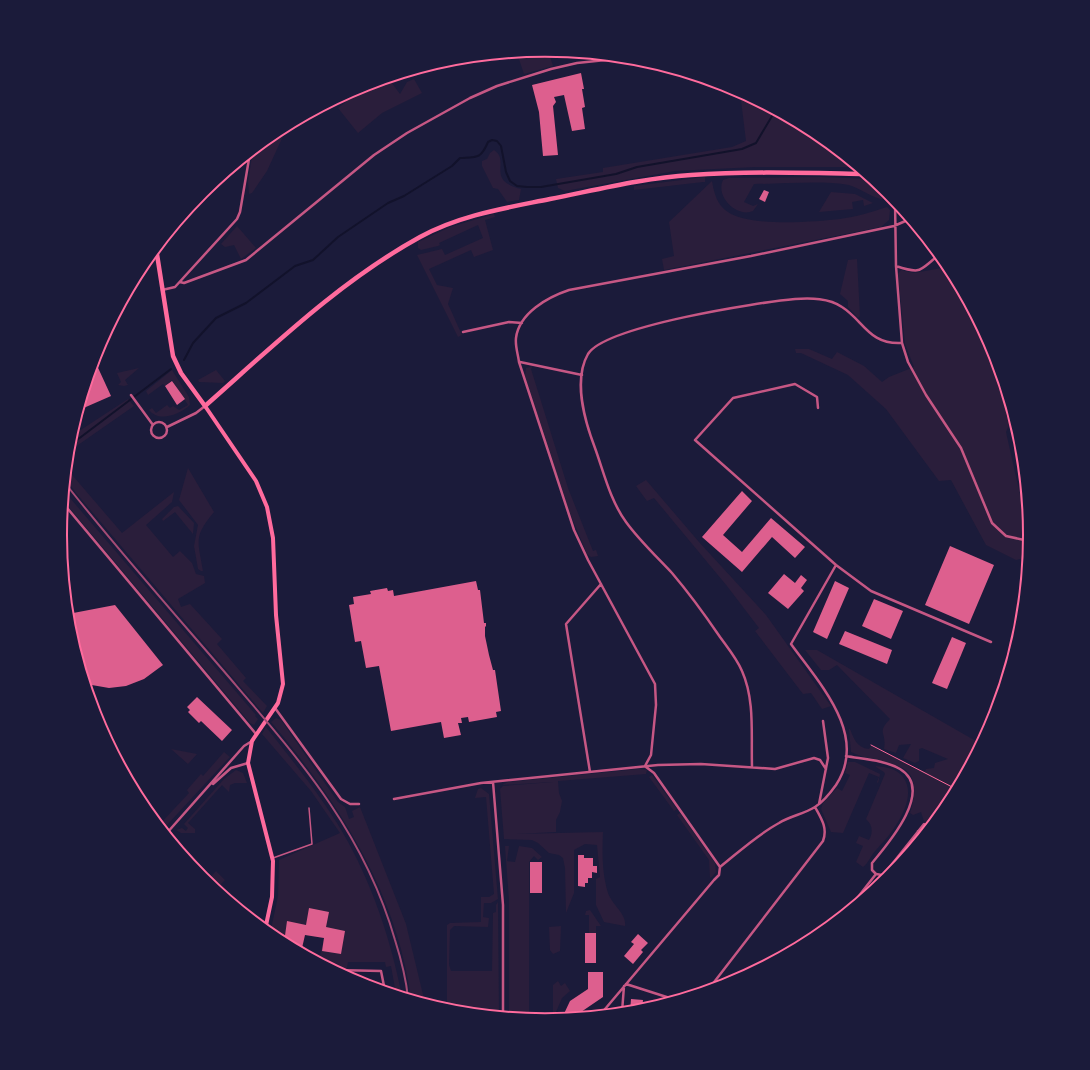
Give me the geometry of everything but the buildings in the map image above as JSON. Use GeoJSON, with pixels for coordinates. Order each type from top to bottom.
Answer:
{"type":"FeatureCollection","features":[{"type":"Feature","properties":{"kind":"main road"},"geometry":{"type":"LineString","coordinates":[[205,406],[290,332],[353,280],[397,250],[422,236],[455,222],[511,207],[671,177],[760,173],[858,174]]}},
{"type":"Feature","properties":{"kind":"main road"},"geometry":{"type":"LineString","coordinates":[[157,256],[173,356],[181,373],[256,481],[269,514],[275,563],[276,615],[283,678],[282,694],[275,708],[252,742],[248,763],[272,858],[272,896],[266,923]]}},
{"type":"Feature","properties":{"kind":"street"},"geometry":{"type":"LineString","coordinates":[[180,282],[184,283],[246,260],[374,155],[408,133],[470,98],[497,86],[551,69],[577,63],[601,60]]}},
{"type":"Feature","properties":{"kind":"street"},"geometry":{"type":"LineString","coordinates":[[162,290],[175,286],[180,282],[237,219],[240,212],[249,160]]}},
{"type":"Feature","properties":{"kind":"street"},"geometry":{"type":"LineString","coordinates":[[895,210],[896,266],[902,343],[908,362],[918,381],[961,448],[992,523],[1006,536],[1023,540]]}},
{"type":"Feature","properties":{"kind":"street"},"geometry":{"type":"LineString","coordinates":[[645,766],[651,755],[656,705],[655,684],[588,560],[574,530],[519,362],[516,338],[522,323],[530,313],[543,302],[569,290],[751,256],[894,226],[905,221]]}},
{"type":"Feature","properties":{"kind":"street"},"geometry":{"type":"LineString","coordinates":[[896,266],[911,271],[921,270],[935,259]]}},
{"type":"Feature","properties":{"kind":"street"},"geometry":{"type":"LineString","coordinates":[[752,766],[750,698],[743,673],[698,606],[673,574],[635,534],[617,509],[588,430],[583,406],[582,375],[585,362],[592,349],[600,343],[622,334],[683,318],[794,300],[819,300],[838,305],[848,311],[863,327],[876,336],[891,342],[902,343]]}},
{"type":"Feature","properties":{"kind":"street"},"geometry":{"type":"LineString","coordinates":[[463,332],[510,322],[522,323]]}},
{"type":"Feature","properties":{"kind":"street"},"geometry":{"type":"LineString","coordinates":[[519,362],[582,375]]}},
{"type":"Feature","properties":{"kind":"street"},"geometry":{"type":"LineString","coordinates":[[818,408],[817,397],[795,384],[733,398],[695,440],[836,565],[871,591],[991,642]]}},
{"type":"Feature","properties":{"kind":"street"},"geometry":{"type":"LineString","coordinates":[[131,395],[153,424],[152,431],[158,437],[165,435],[167,427]]}},
{"type":"Feature","properties":{"kind":"street"},"geometry":{"type":"LineString","coordinates":[[167,427],[205,406]]}},
{"type":"Feature","properties":{"kind":"street"},"geometry":{"type":"LineString","coordinates":[[153,424],[160,422],[167,427]]}},
{"type":"Feature","properties":{"kind":"street"},"geometry":{"type":"LineString","coordinates":[[68,509],[256,734]]}},
{"type":"Feature","properties":{"kind":"street"},"geometry":{"type":"LineString","coordinates":[[720,867],[759,834],[780,822],[815,807],[838,781],[846,756],[846,734],[840,715],[791,644],[836,565]]}},
{"type":"Feature","properties":{"kind":"street"},"geometry":{"type":"LineString","coordinates":[[590,772],[566,624],[602,584]]}},
{"type":"Feature","properties":{"kind":"street"},"geometry":{"type":"LineString","coordinates":[[275,708],[341,799],[350,804],[359,804]]}},
{"type":"Feature","properties":{"kind":"street"},"geometry":{"type":"LineString","coordinates":[[819,804],[828,758],[823,721]]}},
{"type":"Feature","properties":{"kind":"street"},"geometry":{"type":"LineString","coordinates":[[169,830],[212,784],[244,746],[252,742]]}},
{"type":"Feature","properties":{"kind":"street"},"geometry":{"type":"LineString","coordinates":[[846,756],[899,768],[909,778],[912,799],[904,819],[872,863],[872,870],[876,874],[881,875]]}},
{"type":"Feature","properties":{"kind":"street"},"geometry":{"type":"LineString","coordinates":[[394,799],[493,782],[645,766],[701,764],[782,768],[814,758],[820,760],[826,769]]}},
{"type":"Feature","properties":{"kind":"street"},"geometry":{"type":"LineString","coordinates":[[212,784],[217,782],[231,768],[248,763]]}},
{"type":"Feature","properties":{"kind":"street"},"geometry":{"type":"LineString","coordinates":[[604,1009],[719,875],[720,867],[654,773],[645,766]]}},
{"type":"Feature","properties":{"kind":"street"},"geometry":{"type":"LineString","coordinates":[[493,782],[502,905],[503,1011]]}},
{"type":"Feature","properties":{"kind":"street"},"geometry":{"type":"LineString","coordinates":[[714,982],[822,841],[825,832],[824,825],[815,807]]}},
{"type":"Feature","properties":{"kind":"street"},"geometry":{"type":"LineString","coordinates":[[897,857],[924,824]]}},
{"type":"Feature","properties":{"kind":"street"},"geometry":{"type":"LineString","coordinates":[[861,893],[876,874]]}},
{"type":"Feature","properties":{"kind":"street"},"geometry":{"type":"LineString","coordinates":[[347,970],[382,971],[384,985]]}},
{"type":"Feature","properties":{"kind":"street"},"geometry":{"type":"LineString","coordinates":[[625,985],[667,997]]}},
{"type":"Feature","properties":{"kind":"street"},"geometry":{"type":"LineString","coordinates":[[623,1006],[625,985]]}},
{"type":"Feature","properties":{"kind":"lane"},"geometry":{"type":"LineString","coordinates":[[272,858],[312,844],[309,808]]}},
{"type":"Feature","properties":{"kind":"path"},"geometry":{"type":"LineString","coordinates":[[871,745],[951,786]]}},
{"type":"Feature","properties":{"kind":"shaded area"},"geometry":{"type":"Polygon","coordinates":[[[550,57],[553,66],[524,74],[519,58],[550,57]]]}},
{"type":"Feature","properties":{"kind":"shaded area"},"geometry":{"type":"Polygon","coordinates":[[[414,79],[422,93],[382,113],[358,133],[338,108],[346,102],[345,101],[362,93],[391,82],[400,94],[407,82],[414,79]]]}},
{"type":"Feature","properties":{"kind":"shaded area"},"geometry":{"type":"Polygon","coordinates":[[[741,99],[784,121],[811,138],[849,167],[755,167],[675,171],[565,191],[558,188],[556,179],[603,172],[603,168],[732,147],[746,141],[741,99]]]}},
{"type":"Feature","properties":{"kind":"shaded area"},"geometry":{"type":"Polygon","coordinates":[[[283,135],[267,171],[252,193],[249,194],[248,181],[252,158],[283,135]]]}},
{"type":"Feature","properties":{"kind":"shaded area"},"geometry":{"type":"Polygon","coordinates":[[[494,150],[499,154],[501,176],[504,181],[521,189],[519,200],[507,202],[498,189],[493,188],[482,166],[482,161],[487,159],[490,153],[494,150]]]}},
{"type":"Feature","properties":{"kind":"shaded area"},"geometry":{"type":"Polygon","coordinates":[[[705,177],[705,182],[634,190],[634,186],[705,177]]]}},
{"type":"Feature","properties":{"kind":"shaded area"},"geometry":{"type":"Polygon","coordinates":[[[821,177],[863,179],[885,199],[878,198],[849,185],[815,182],[754,184],[744,202],[753,206],[758,204],[753,211],[740,212],[729,204],[722,193],[721,186],[723,180],[729,178],[821,177]]]}},
{"type":"Feature","properties":{"kind":"shaded area"},"geometry":{"type":"Polygon","coordinates":[[[712,181],[717,198],[724,209],[738,217],[751,220],[766,222],[799,222],[840,219],[887,207],[890,210],[889,220],[881,227],[664,270],[662,259],[674,256],[669,222],[712,181]]]}},
{"type":"Feature","properties":{"kind":"shaded area"},"geometry":{"type":"Polygon","coordinates":[[[831,192],[855,194],[873,203],[864,206],[863,200],[852,202],[853,209],[819,212],[831,192]]]}},
{"type":"Feature","properties":{"kind":"shaded area"},"geometry":{"type":"Polygon","coordinates":[[[494,214],[495,217],[485,220],[493,250],[474,257],[471,250],[429,269],[437,285],[453,288],[448,304],[462,335],[458,337],[417,255],[442,249],[445,255],[483,238],[478,225],[439,243],[440,245],[438,246],[421,250],[418,248],[418,242],[450,227],[494,214]]]}},
{"type":"Feature","properties":{"kind":"shaded area"},"geometry":{"type":"Polygon","coordinates":[[[237,226],[256,248],[241,259],[234,245],[225,247],[221,244],[237,226]]]}},
{"type":"Feature","properties":{"kind":"shaded area"},"geometry":{"type":"Polygon","coordinates":[[[857,259],[860,316],[858,318],[848,307],[848,301],[840,294],[848,260],[857,259]]]}},
{"type":"Feature","properties":{"kind":"shaded area"},"geometry":{"type":"Polygon","coordinates":[[[941,268],[974,324],[998,381],[1010,423],[1006,432],[1022,503],[1022,558],[1016,560],[986,545],[951,480],[939,481],[886,409],[848,375],[801,353],[796,353],[795,349],[809,349],[832,359],[837,352],[864,366],[882,382],[889,377],[914,367],[905,344],[898,274],[901,270],[914,273],[941,268]]]}},
{"type":"Feature","properties":{"kind":"shaded area"},"geometry":{"type":"Polygon","coordinates":[[[533,366],[531,369],[568,488],[593,551],[596,550],[598,556],[591,557],[587,554],[569,511],[525,376],[526,368],[533,366]]]}},
{"type":"Feature","properties":{"kind":"shaded area"},"geometry":{"type":"Polygon","coordinates":[[[139,368],[125,380],[128,385],[118,385],[121,382],[117,373],[139,368]]]}},
{"type":"Feature","properties":{"kind":"shaded area"},"geometry":{"type":"Polygon","coordinates":[[[172,370],[189,397],[190,405],[170,416],[158,416],[149,410],[152,408],[156,413],[167,405],[170,408],[173,406],[179,410],[188,405],[172,380],[165,386],[163,384],[148,395],[146,391],[172,370]]]}},
{"type":"Feature","properties":{"kind":"shaded area"},"geometry":{"type":"Polygon","coordinates":[[[216,370],[225,381],[223,383],[199,382],[198,380],[216,370]]]}},
{"type":"Feature","properties":{"kind":"shaded area"},"geometry":{"type":"Polygon","coordinates":[[[128,399],[134,406],[75,447],[78,432],[128,399]]]}},
{"type":"Feature","properties":{"kind":"shaded area"},"geometry":{"type":"Polygon","coordinates":[[[188,468],[214,512],[207,520],[200,534],[199,546],[203,571],[198,569],[194,546],[198,525],[179,500],[188,468]]]}},
{"type":"Feature","properties":{"kind":"shaded area"},"geometry":{"type":"Polygon","coordinates":[[[71,474],[122,533],[174,492],[172,502],[146,525],[173,557],[180,551],[192,563],[196,574],[204,576],[205,583],[178,599],[181,607],[190,604],[222,639],[217,644],[246,678],[243,681],[267,706],[263,713],[70,484],[71,474]]]}},
{"type":"Feature","properties":{"kind":"shaded area"},"geometry":{"type":"Polygon","coordinates":[[[646,480],[699,542],[766,615],[831,706],[822,709],[811,693],[803,694],[755,631],[759,628],[727,586],[654,498],[647,501],[636,486],[646,480]]]}},
{"type":"Feature","properties":{"kind":"shaded area"},"geometry":{"type":"Polygon","coordinates":[[[69,497],[256,715],[255,716],[258,719],[254,725],[250,723],[68,506],[69,497]]]}},
{"type":"Feature","properties":{"kind":"shaded area"},"geometry":{"type":"Polygon","coordinates":[[[178,506],[194,523],[193,534],[175,512],[163,521],[162,519],[174,507],[178,506]]]}},
{"type":"Feature","properties":{"kind":"shaded area"},"geometry":{"type":"Polygon","coordinates":[[[805,650],[817,650],[976,741],[959,774],[925,824],[921,812],[913,815],[910,813],[914,794],[913,781],[908,772],[889,763],[851,752],[849,729],[856,742],[862,747],[869,749],[871,746],[925,772],[926,769],[934,768],[935,763],[948,759],[922,748],[919,749],[919,761],[915,763],[903,758],[911,744],[899,745],[896,753],[884,749],[885,743],[883,730],[890,719],[837,665],[829,670],[821,670],[805,650]]]}},
{"type":"Feature","properties":{"kind":"shaded area"},"geometry":{"type":"Polygon","coordinates":[[[276,718],[281,720],[338,802],[345,807],[349,819],[354,817],[352,811],[360,807],[406,924],[424,998],[410,994],[404,960],[393,922],[361,851],[320,784],[271,722],[276,718]]]}},
{"type":"Feature","properties":{"kind":"shaded area"},"geometry":{"type":"Polygon","coordinates":[[[266,727],[316,792],[343,833],[372,892],[386,933],[401,991],[395,989],[391,966],[386,967],[385,962],[348,962],[347,968],[343,968],[336,963],[334,964],[320,956],[324,938],[305,935],[303,947],[272,927],[278,896],[279,860],[340,833],[311,791],[262,734],[266,727]]]}},
{"type":"Feature","properties":{"kind":"shaded area"},"geometry":{"type":"Polygon","coordinates":[[[171,749],[197,754],[188,764],[171,749]]]}},
{"type":"Feature","properties":{"kind":"shaded area"},"geometry":{"type":"Polygon","coordinates":[[[224,752],[230,757],[167,825],[165,825],[163,821],[189,793],[187,790],[201,774],[203,776],[224,752]]]}},
{"type":"Feature","properties":{"kind":"shaded area"},"geometry":{"type":"Polygon","coordinates":[[[848,762],[855,762],[880,774],[878,783],[879,777],[869,773],[843,833],[831,832],[821,809],[823,803],[837,788],[842,791],[850,775],[845,773],[848,762]]]}},
{"type":"Feature","properties":{"kind":"shaded area"},"geometry":{"type":"Polygon","coordinates":[[[876,766],[885,767],[899,773],[906,782],[908,792],[907,803],[896,825],[863,867],[856,862],[863,846],[856,843],[859,836],[869,840],[871,835],[872,829],[866,819],[885,774],[876,766]]]}},
{"type":"Feature","properties":{"kind":"shaded area"},"geometry":{"type":"Polygon","coordinates":[[[639,769],[647,770],[646,774],[558,781],[559,793],[562,801],[560,812],[556,820],[556,832],[516,834],[603,832],[603,863],[606,885],[610,897],[624,917],[625,926],[604,922],[596,905],[596,879],[600,877],[597,845],[585,844],[574,850],[574,893],[566,913],[565,868],[563,858],[559,855],[549,853],[538,843],[532,840],[504,839],[500,789],[503,786],[553,782],[502,785],[508,782],[639,769]]]}},
{"type":"Feature","properties":{"kind":"shaded area"},"geometry":{"type":"Polygon","coordinates":[[[236,770],[243,773],[247,783],[235,783],[230,785],[229,792],[222,785],[188,823],[195,829],[195,833],[181,833],[176,830],[182,828],[186,831],[188,828],[184,824],[224,779],[236,770]]]}},
{"type":"Feature","properties":{"kind":"shaded area"},"geometry":{"type":"Polygon","coordinates":[[[652,775],[677,809],[674,811],[649,777],[652,775]]]}},
{"type":"Feature","properties":{"kind":"shaded area"},"geometry":{"type":"Polygon","coordinates":[[[481,788],[489,794],[498,899],[491,903],[484,903],[483,917],[489,918],[488,927],[454,926],[450,930],[449,965],[451,971],[492,971],[493,913],[496,912],[496,905],[498,902],[499,1011],[447,1003],[447,925],[450,923],[481,922],[481,897],[489,897],[494,894],[486,797],[475,798],[478,789],[481,788]]]}},
{"type":"Feature","properties":{"kind":"shaded area"},"geometry":{"type":"Polygon","coordinates":[[[680,813],[715,863],[716,872],[710,878],[709,860],[677,815],[680,813]]]}},
{"type":"Feature","properties":{"kind":"shaded area"},"geometry":{"type":"Polygon","coordinates":[[[505,846],[509,846],[507,861],[515,862],[519,846],[532,848],[542,857],[538,860],[534,856],[529,862],[529,1012],[509,1012],[509,900],[505,846]]]}},
{"type":"Feature","properties":{"kind":"shaded area"},"geometry":{"type":"Polygon","coordinates":[[[216,871],[225,880],[220,885],[211,877],[216,871]]]}},
{"type":"Feature","properties":{"kind":"shaded area"},"geometry":{"type":"Polygon","coordinates":[[[590,910],[601,926],[596,926],[596,933],[589,933],[589,915],[585,915],[586,911],[590,910]]]}},
{"type":"Feature","properties":{"kind":"shaded area"},"geometry":{"type":"Polygon","coordinates":[[[561,926],[560,951],[553,954],[550,950],[549,927],[561,926]]]}},
{"type":"Feature","properties":{"kind":"shaded area"},"geometry":{"type":"Polygon","coordinates":[[[558,981],[561,986],[565,983],[570,991],[562,998],[556,1013],[553,1013],[553,985],[558,981]]]}},
{"type":"Feature","properties":{"kind":"waterway"},"geometry":{"type":"LineString","coordinates":[[184,360],[193,343],[216,318],[246,303],[295,266],[313,260],[338,237],[388,203],[404,196],[452,166],[460,158],[478,156],[483,152],[488,142],[492,140],[497,141],[501,146],[506,172],[510,181],[517,186],[541,187],[616,174],[637,167],[742,149],[756,143],[773,115]]}},
{"type":"Feature","properties":{"kind":"waterway"},"geometry":{"type":"LineString","coordinates":[[76,440],[171,369]]}},
{"type":"Feature","properties":{"kind":"railway"},"geometry":{"type":"LineString","coordinates":[[69,489],[125,556],[280,737],[326,799],[347,831],[366,865],[382,901],[401,961],[407,993]]}}]}
